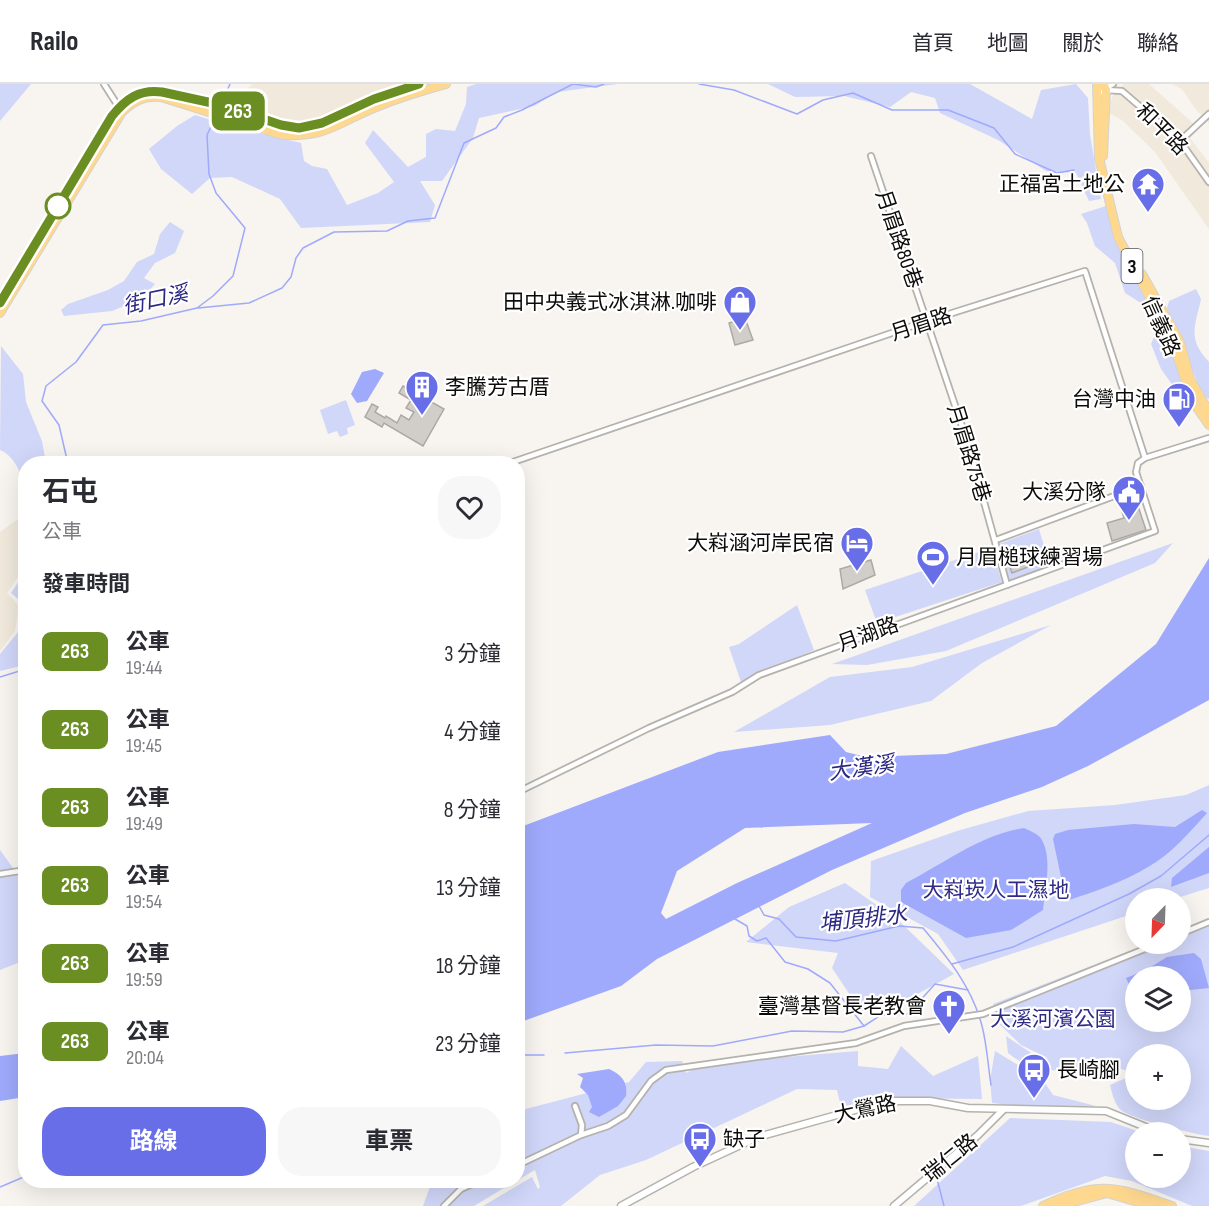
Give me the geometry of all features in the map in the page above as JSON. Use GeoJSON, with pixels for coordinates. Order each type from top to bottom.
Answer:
{"type":"FeatureCollection","features":[{"type":"Feature","properties":{"kind":"main road"},"geometry":{"type":"LineString","coordinates":[[198,104],[226,106],[281,125],[299,128],[322,123],[374,99],[419,84]]}},
{"type":"Feature","properties":{"kind":"main road"},"geometry":{"type":"LineString","coordinates":[[0,303],[131,97],[151,90],[198,104],[222,116],[279,134],[299,137],[314,135],[374,108],[446,84]]}},
{"type":"Feature","properties":{"kind":"main road","name":"信義路"},"geometry":{"type":"LineString","coordinates":[[1097,84],[1103,89]]}},
{"type":"Feature","properties":{"kind":"main road","name":"信義路"},"geometry":{"type":"LineString","coordinates":[[1103,89],[1103,158],[1123,239],[1180,342],[1190,379],[1209,412]]}},
{"type":"Feature","properties":{"kind":"main road","name":"信義路"},"geometry":{"type":"LineString","coordinates":[[1103,89],[1097,140],[1099,158],[1118,237],[1170,338],[1193,402],[1209,424]]}},
{"type":"Feature","properties":{"kind":"main road"},"geometry":{"type":"LineString","coordinates":[[374,99],[374,108]]}},
{"type":"Feature","properties":{"kind":"main road"},"geometry":{"type":"LineString","coordinates":[[0,313],[121,110]]}},
{"type":"Feature","properties":{"kind":"main road"},"geometry":{"type":"LineString","coordinates":[[1043,1206],[1087,1189],[1107,1187],[1119,1188],[1172,1206]]}},
{"type":"Feature","properties":{"kind":"main road"},"geometry":{"type":"LineString","coordinates":[[1058,1206],[1107,1193],[1152,1206]]}},
{"type":"Feature","properties":{"kind":"street"},"geometry":{"type":"LineString","coordinates":[[104,84],[121,110]]}},
{"type":"Feature","properties":{"kind":"street"},"geometry":{"type":"LineString","coordinates":[[1103,89],[1113,84]]}},
{"type":"Feature","properties":{"kind":"street","name":"和平路"},"geometry":{"type":"LineString","coordinates":[[1103,89],[1122,91],[1180,141],[1209,182]]}},
{"type":"Feature","properties":{"kind":"street"},"geometry":{"type":"LineString","coordinates":[[1180,141],[1209,114]]}},
{"type":"Feature","properties":{"kind":"street","name":"月眉路80巷"},"geometry":{"type":"LineString","coordinates":[[871,156],[927,321]]}},
{"type":"Feature","properties":{"kind":"street","name":"月眉路"},"geometry":{"type":"LineString","coordinates":[[525,458],[927,321],[1085,271],[1145,458]]}},
{"type":"Feature","properties":{"kind":"street","name":"月眉路75巷"},"geometry":{"type":"LineString","coordinates":[[927,321],[996,540],[1007,585]]}},
{"type":"Feature","properties":{"kind":"street"},"geometry":{"type":"LineString","coordinates":[[1145,458],[1209,438]]}},
{"type":"Feature","properties":{"kind":"street","name":"月湖路"},"geometry":{"type":"LineString","coordinates":[[525,789],[649,728],[732,692],[759,675],[1155,531],[1136,472],[1138,463],[1145,458]]}},
{"type":"Feature","properties":{"kind":"street"},"geometry":{"type":"LineString","coordinates":[[996,540],[1141,486]]}},
{"type":"Feature","properties":{"kind":"street"},"geometry":{"type":"LineString","coordinates":[[0,874],[18,871]]}},
{"type":"Feature","properties":{"kind":"street"},"geometry":{"type":"LineString","coordinates":[[1191,929],[1209,922]]}},
{"type":"Feature","properties":{"kind":"street"},"geometry":{"type":"LineString","coordinates":[[525,1162],[581,1135],[608,1126],[626,1114],[651,1081],[666,1070],[856,1043],[904,1026],[975,1016],[1131,954]]}},
{"type":"Feature","properties":{"kind":"street","name":"大鶯路"},"geometry":{"type":"LineString","coordinates":[[621,1206],[693,1167],[758,1137],[848,1111],[898,1100],[930,1101],[968,1108],[1106,1111],[1133,1122]]}},
{"type":"Feature","properties":{"kind":"street"},"geometry":{"type":"LineString","coordinates":[[575,1106],[582,1125],[581,1135]]}},
{"type":"Feature","properties":{"kind":"street","name":"瑞仁路"},"geometry":{"type":"LineString","coordinates":[[894,1206],[978,1136],[1004,1109]]}},
{"type":"Feature","properties":{"kind":"street"},"geometry":{"type":"LineString","coordinates":[[1191,1141],[1209,1143]]}},
{"type":"Feature","properties":{"kind":"street"},"geometry":{"type":"LineString","coordinates":[[444,1206],[463,1188]]}},
{"type":"Feature","properties":{"kind":"shaded area"},"geometry":{"type":"Polygon","coordinates":[[[253,84],[409,84],[308,125],[292,126],[233,109],[242,93],[253,84]]]}},
{"type":"Feature","properties":{"kind":"shaded area"},"geometry":{"type":"Polygon","coordinates":[[[1124,84],[1149,84],[1194,124],[1186,133],[1209,163],[1209,229],[1155,152],[1122,120],[1109,113],[1112,97],[1124,84]]]}},
{"type":"Feature","properties":{"kind":"shaded area"},"geometry":{"type":"Polygon","coordinates":[[[1172,84],[1209,84],[1209,123],[1182,89],[1172,84]]]}},
{"type":"Feature","properties":{"kind":"shaded area"},"geometry":{"type":"Polygon","coordinates":[[[18,519],[18,577],[7,593],[18,605],[18,612],[15,631],[0,651],[0,532],[18,519]]]}},
{"type":"Feature","properties":{"kind":"green space"},"geometry":{"type":"Polygon","coordinates":[[[0,84],[31,84],[0,121],[0,84]]]}},
{"type":"Feature","properties":{"kind":"green space"},"geometry":{"type":"Polygon","coordinates":[[[476,84],[618,84],[557,92],[534,106],[479,118],[473,138],[442,181],[420,181],[435,205],[430,222],[301,228],[280,199],[232,177],[210,178],[192,194],[161,169],[149,149],[177,126],[195,115],[236,128],[301,143],[304,161],[312,166],[327,169],[347,205],[378,193],[394,182],[365,143],[373,130],[408,167],[426,157],[426,134],[436,129],[455,131],[466,104],[467,87],[476,84]]]}},
{"type":"Feature","properties":{"kind":"green space"},"geometry":{"type":"Polygon","coordinates":[[[768,84],[970,84],[1032,119],[1041,90],[1076,84],[1088,98],[1090,135],[1101,199],[1089,201],[1076,173],[1046,171],[998,140],[940,113],[935,98],[911,92],[890,107],[844,96],[795,97],[768,84]]]}},
{"type":"Feature","properties":{"kind":"green space"},"geometry":{"type":"Polygon","coordinates":[[[1106,206],[1125,252],[1170,344],[1178,367],[1182,390],[1176,390],[1161,369],[1151,344],[1157,330],[1144,305],[1125,293],[1115,263],[1095,246],[1087,223],[1081,214],[1106,206]]]}},
{"type":"Feature","properties":{"kind":"green space"},"geometry":{"type":"Polygon","coordinates":[[[170,222],[184,231],[175,253],[155,263],[144,278],[155,284],[141,299],[112,311],[64,316],[61,310],[68,304],[108,290],[124,281],[137,262],[154,254],[160,234],[170,222]]]}},
{"type":"Feature","properties":{"kind":"green space"},"geometry":{"type":"Polygon","coordinates":[[[1196,289],[1201,299],[1194,332],[1202,354],[1209,362],[1209,399],[1203,396],[1167,308],[1169,301],[1196,289]]]}},
{"type":"Feature","properties":{"kind":"green space"},"geometry":{"type":"Polygon","coordinates":[[[1,346],[23,374],[26,402],[42,441],[45,456],[18,456],[18,468],[10,457],[0,450],[1,346]]]}},
{"type":"Feature","properties":{"kind":"green space"},"geometry":{"type":"Polygon","coordinates":[[[346,400],[355,425],[347,428],[348,434],[340,437],[337,431],[328,434],[320,410],[346,400]]]}},
{"type":"Feature","properties":{"kind":"green space"},"geometry":{"type":"Polygon","coordinates":[[[1039,529],[1049,563],[1053,561],[1055,567],[1008,584],[996,545],[1039,529]]]}},
{"type":"Feature","properties":{"kind":"green space"},"geometry":{"type":"Polygon","coordinates":[[[1173,543],[1155,563],[946,651],[867,665],[832,664],[1173,543]]]}},
{"type":"Feature","properties":{"kind":"green space","name":"月眉槌球練習場"},"geometry":{"type":"Polygon","coordinates":[[[991,548],[1002,582],[877,623],[865,590],[991,548]]]}},
{"type":"Feature","properties":{"kind":"green space"},"geometry":{"type":"Polygon","coordinates":[[[18,582],[18,599],[11,593],[18,582]]]}},
{"type":"Feature","properties":{"kind":"green space"},"geometry":{"type":"Polygon","coordinates":[[[797,605],[814,650],[741,682],[729,647],[739,644],[797,605]]]}},
{"type":"Feature","properties":{"kind":"green space"},"geometry":{"type":"Polygon","coordinates":[[[1051,625],[982,663],[931,701],[830,725],[734,732],[830,677],[912,667],[1051,625]]]}},
{"type":"Feature","properties":{"kind":"green space"},"geometry":{"type":"Polygon","coordinates":[[[18,632],[18,667],[0,671],[0,654],[18,632]]]}},
{"type":"Feature","properties":{"kind":"green space","name":"大嵙崁人工濕地"},"geometry":{"type":"Polygon","coordinates":[[[1209,785],[1209,888],[1191,894],[1191,888],[1125,888],[1125,916],[963,970],[938,934],[870,897],[871,861],[957,831],[1028,811],[1115,805],[1186,795],[1209,785]]]}},
{"type":"Feature","properties":{"kind":"green space"},"geometry":{"type":"Polygon","coordinates":[[[0,850],[18,875],[18,963],[0,970],[0,850]]]}},
{"type":"Feature","properties":{"kind":"green space"},"geometry":{"type":"Polygon","coordinates":[[[845,883],[898,920],[954,974],[899,1004],[862,1013],[832,968],[838,953],[746,942],[789,907],[845,883]]]}},
{"type":"Feature","properties":{"kind":"green space","name":"大溪河濱公園"},"geometry":{"type":"Polygon","coordinates":[[[1209,920],[1209,1136],[1191,1132],[1191,1122],[1150,1122],[1122,1111],[1116,1103],[1110,1085],[1125,1078],[1125,1110],[1191,1110],[1191,1044],[1125,1044],[1125,1071],[1104,1067],[1040,1069],[1008,1053],[1006,1036],[1031,1053],[1050,1059],[1021,1045],[996,1021],[993,1004],[1125,953],[1191,954],[1191,927],[1209,920]]]}},
{"type":"Feature","properties":{"kind":"green space"},"geometry":{"type":"Polygon","coordinates":[[[901,1046],[933,1076],[978,1056],[982,1099],[881,1098],[841,1107],[837,1090],[797,1089],[646,1160],[600,1175],[561,1206],[483,1206],[513,1188],[525,1188],[525,1181],[532,1177],[538,1189],[540,1187],[535,1170],[525,1176],[525,1109],[629,1082],[646,1062],[682,1061],[686,1073],[692,1070],[773,1058],[858,1051],[858,1066],[888,1069],[901,1046]]]}},
{"type":"Feature","properties":{"kind":"green space"},"geometry":{"type":"Polygon","coordinates":[[[995,1051],[1043,1080],[1053,1095],[1096,1106],[1019,1106],[992,1103],[990,1080],[995,1051]]]}},
{"type":"Feature","properties":{"kind":"green space"},"geometry":{"type":"Polygon","coordinates":[[[1010,1118],[1111,1122],[1125,1127],[1125,1180],[1105,1176],[1021,1206],[914,1206],[1010,1118]]]}},
{"type":"Feature","properties":{"kind":"green space"},"geometry":{"type":"Polygon","coordinates":[[[1191,1148],[1209,1151],[1209,1206],[1192,1206],[1149,1188],[1191,1188],[1191,1148]]]}},
{"type":"Feature","properties":{"kind":"green space"},"geometry":{"type":"Polygon","coordinates":[[[429,1188],[504,1188],[474,1206],[423,1206],[429,1188]]]}},
{"type":"Feature","properties":{"kind":"water"},"geometry":{"type":"Polygon","coordinates":[[[375,369],[384,373],[367,401],[357,403],[351,394],[362,372],[375,369]]]}},
{"type":"Feature","properties":{"kind":"water","name":"大漢溪"},"geometry":{"type":"Polygon","coordinates":[[[1209,558],[1209,700],[1088,766],[1042,787],[965,813],[832,870],[657,959],[621,986],[525,1020],[525,825],[718,752],[830,735],[846,752],[866,757],[946,754],[1056,726],[1156,644],[1209,558]],[[872,823],[745,828],[677,871],[661,913],[666,919],[737,883],[872,823]]]}},
{"type":"Feature","properties":{"kind":"water"},"geometry":{"type":"Polygon","coordinates":[[[1202,810],[1207,813],[1179,843],[1156,862],[1118,882],[1066,901],[1053,839],[1055,834],[1068,830],[1134,824],[1175,827],[1202,810]]]}},
{"type":"Feature","properties":{"kind":"water"},"geometry":{"type":"Polygon","coordinates":[[[1024,828],[1040,837],[1046,850],[1047,875],[1043,910],[1011,930],[966,938],[901,902],[901,890],[906,883],[978,843],[1024,828]]]}},
{"type":"Feature","properties":{"kind":"water"},"geometry":{"type":"Polygon","coordinates":[[[1209,847],[1209,873],[1171,887],[1172,878],[1209,847]]]}},
{"type":"Feature","properties":{"kind":"water"},"geometry":{"type":"Polygon","coordinates":[[[1194,953],[1201,959],[1209,988],[1191,990],[1191,966],[1152,966],[1167,957],[1194,953]]]}},
{"type":"Feature","properties":{"kind":"water"},"geometry":{"type":"Polygon","coordinates":[[[18,1054],[18,1098],[0,1101],[0,1056],[18,1054]]]}},
{"type":"Feature","properties":{"kind":"water"},"geometry":{"type":"Polygon","coordinates":[[[609,1069],[623,1080],[626,1096],[618,1106],[599,1117],[589,1112],[592,1107],[588,1095],[580,1087],[583,1078],[577,1074],[609,1069]]]}},
{"type":"Feature","properties":{"kind":"building","name":"田中央義式冰淇淋.咖啡"},"geometry":{"type":"Polygon","coordinates":[[[745,318],[753,340],[735,345],[729,323],[745,318]]]}},
{"type":"Feature","properties":{"kind":"building","name":"李騰芳古厝"},"geometry":{"type":"Polygon","coordinates":[[[403,386],[444,409],[423,446],[384,423],[382,427],[365,417],[372,404],[378,407],[375,412],[385,418],[386,416],[397,423],[401,415],[409,420],[414,412],[406,408],[411,400],[399,393],[403,386]]]}},
{"type":"Feature","properties":{"kind":"building","name":"大溪分隊"},"geometry":{"type":"Polygon","coordinates":[[[1135,497],[1146,530],[1112,541],[1107,523],[1124,518],[1119,502],[1135,497]]]}},
{"type":"Feature","properties":{"kind":"building"},"geometry":{"type":"Polygon","coordinates":[[[1036,548],[1038,554],[1025,559],[1028,567],[1012,573],[1008,562],[1019,559],[1017,554],[1036,548]]]}},
{"type":"Feature","properties":{"kind":"building","name":"大嵙涵河岸民宿"},"geometry":{"type":"Polygon","coordinates":[[[871,560],[875,575],[843,589],[840,569],[871,560]]]}},
{"type":"Feature","properties":{"kind":"waterway","name":"街口溪"},"geometry":{"type":"LineString","coordinates":[[222,102],[230,84]]}},
{"type":"Feature","properties":{"kind":"waterway"},"geometry":{"type":"LineString","coordinates":[[198,308],[249,303],[282,288],[291,277],[296,258],[303,248],[334,232],[387,231],[408,221],[435,218],[464,143],[496,128],[504,117],[573,84],[596,87],[604,84]]}},
{"type":"Feature","properties":{"kind":"waterway"},"geometry":{"type":"LineString","coordinates":[[699,84],[734,90],[797,114],[823,100],[853,93],[892,110],[948,110],[994,128],[1015,154],[1057,173],[1074,170]]}},
{"type":"Feature","properties":{"kind":"waterway","name":"街口溪"},"geometry":{"type":"LineString","coordinates":[[66,456],[59,425],[42,401],[46,386],[76,362],[103,325],[141,321],[197,308],[233,276],[245,228],[216,193],[209,174],[207,135],[215,118]]}},
{"type":"Feature","properties":{"kind":"waterway","name":"街口溪"},"geometry":{"type":"LineString","coordinates":[[0,677],[18,671]]}},
{"type":"Feature","properties":{"kind":"waterway"},"geometry":{"type":"LineString","coordinates":[[952,964],[1013,947],[1129,894],[1161,876],[1209,835]]}},
{"type":"Feature","properties":{"kind":"waterway","name":"埔頂排水"},"geometry":{"type":"LineString","coordinates":[[759,906],[764,915],[779,919],[796,937],[836,941],[899,926],[923,928],[950,962],[972,998],[984,1033],[991,1085]]}},
{"type":"Feature","properties":{"kind":"waterway"},"geometry":{"type":"LineString","coordinates":[[735,919],[747,926],[749,936],[757,941],[766,938],[785,962],[808,969],[830,983],[864,1026]]}},
{"type":"Feature","properties":{"kind":"waterway"},"geometry":{"type":"LineString","coordinates":[[565,1053],[656,1045],[713,1046],[792,1031],[843,1032],[864,1026],[881,1015],[908,1014],[935,984],[968,990]]}},
{"type":"Feature","properties":{"kind":"waterway"},"geometry":{"type":"LineString","coordinates":[[525,1055],[544,1055]]}},
{"type":"Feature","properties":{"kind":"waterway","name":"埔頂排水"},"geometry":{"type":"LineString","coordinates":[[939,1176],[937,1179],[944,1206]]}},
{"type":"Feature","properties":{"kind":"waterway"},"geometry":{"type":"LineString","coordinates":[[0,1187],[18,1179]]}},
{"type":"Feature","properties":{"kind":"bus line","name":"263"},"geometry":{"type":"LineString","coordinates":[[0,303],[112,116],[137,93],[151,90],[162,92],[226,106],[281,125],[306,128],[374,99],[419,84]]}},
{"type":"Feature","properties":{"kind":"place","name":"正福宮土地公"},"geometry":{"type":"Point","coordinates":[1148,213]}},
{"type":"Feature","properties":{"kind":"place","name":"田中央義式冰淇淋.咖啡"},"geometry":{"type":"Point","coordinates":[740,331]}},
{"type":"Feature","properties":{"kind":"place","name":"李騰芳古厝"},"geometry":{"type":"Point","coordinates":[422,416]}},
{"type":"Feature","properties":{"kind":"place","name":"台灣中油"},"geometry":{"type":"Point","coordinates":[1179,428]}},
{"type":"Feature","properties":{"kind":"place","name":"大溪分隊"},"geometry":{"type":"Point","coordinates":[1129,521]}},
{"type":"Feature","properties":{"kind":"place","name":"大嵙涵河岸民宿"},"geometry":{"type":"Point","coordinates":[857,572]}},
{"type":"Feature","properties":{"kind":"place","name":"月眉槌球練習場"},"geometry":{"type":"Point","coordinates":[933,586]}},
{"type":"Feature","properties":{"kind":"place","name":"臺灣基督長老教會"},"geometry":{"type":"Point","coordinates":[949,1035]}},
{"type":"Feature","properties":{"kind":"place","name":"長崎腳"},"geometry":{"type":"Point","coordinates":[1034,1099]}},
{"type":"Feature","properties":{"kind":"place","name":"缺子"},"geometry":{"type":"Point","coordinates":[700,1168]}}]}
